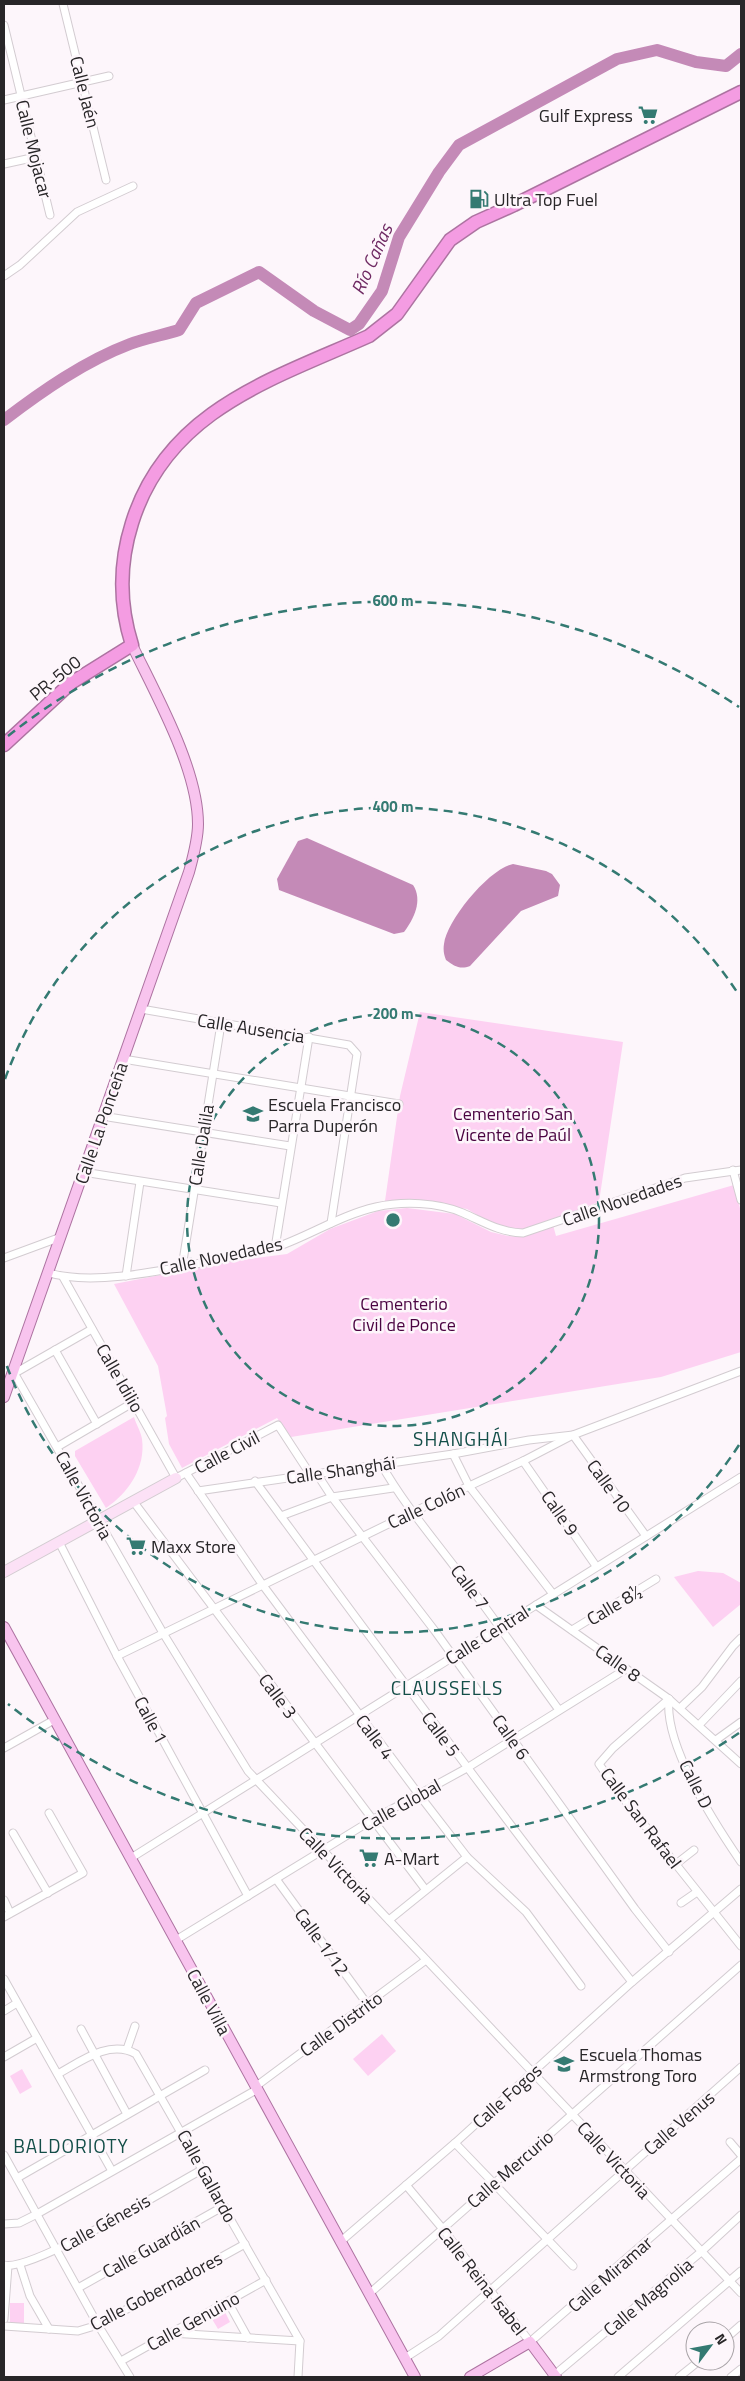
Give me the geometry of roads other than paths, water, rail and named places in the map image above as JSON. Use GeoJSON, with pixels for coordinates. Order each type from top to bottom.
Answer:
{"type":"FeatureCollection","features":[{"type":"Feature","properties":{"kind":"highway"},"geometry":{"type":"LineString","coordinates":[[132,645],[124,614],[122,592],[121,569],[127,538],[135,511],[148,482],[168,454],[195,425],[247,391],[369,336],[386,324],[397,314],[450,240],[476,222],[523,201],[741,92]]}},
{"type":"Feature","properties":{"kind":"highway","name":"PR-500"},"geometry":{"type":"LineString","coordinates":[[4,745],[71,684],[132,645]]}},
{"type":"Feature","properties":{"kind":"main road","name":"Calle La Ponceña"},"geometry":{"type":"LineString","coordinates":[[4,1397],[141,1009],[195,848],[198,826],[195,794],[176,739],[132,645]]}},
{"type":"Feature","properties":{"kind":"main road","name":"Calle Villa"},"geometry":{"type":"LineString","coordinates":[[4,1627],[415,2377]]}},
{"type":"Feature","properties":{"kind":"main road","name":"Calle Reina Isabel"},"geometry":{"type":"LineString","coordinates":[[530,2342],[554,2377]]}},
{"type":"Feature","properties":{"kind":"main road","name":"Calle Miramar"},"geometry":{"type":"LineString","coordinates":[[470,2377],[530,2342]]}},
{"type":"Feature","properties":{"kind":"street","name":"Calle Jaén"},"geometry":{"type":"LineString","coordinates":[[63,4],[106,180]]}},
{"type":"Feature","properties":{"kind":"street","name":"Calle Mojacar"},"geometry":{"type":"LineString","coordinates":[[4,25],[50,214]]}},
{"type":"Feature","properties":{"kind":"street"},"geometry":{"type":"LineString","coordinates":[[4,100],[109,76]]}},
{"type":"Feature","properties":{"kind":"street"},"geometry":{"type":"LineString","coordinates":[[4,164],[36,157]]}},
{"type":"Feature","properties":{"kind":"street"},"geometry":{"type":"LineString","coordinates":[[4,276],[20,265],[77,212],[133,186]]}},
{"type":"Feature","properties":{"kind":"street","name":"Calle Ausencia"},"geometry":{"type":"LineString","coordinates":[[141,1009],[349,1045],[357,1054],[351,1096]]}},
{"type":"Feature","properties":{"kind":"street","name":"Calle Dalila"},"geometry":{"type":"LineString","coordinates":[[182,1266],[221,1024]]}},
{"type":"Feature","properties":{"kind":"street"},"geometry":{"type":"LineString","coordinates":[[275,1248],[309,1037]]}},
{"type":"Feature","properties":{"kind":"street"},"geometry":{"type":"LineString","coordinates":[[123,1059],[399,1104]]}},
{"type":"Feature","properties":{"kind":"street"},"geometry":{"type":"LineString","coordinates":[[331,1223],[351,1096]]}},
{"type":"Feature","properties":{"kind":"street"},"geometry":{"type":"LineString","coordinates":[[102,1116],[290,1146]]}},
{"type":"Feature","properties":{"kind":"street"},"geometry":{"type":"LineString","coordinates":[[733,1170],[741,1200]]}},
{"type":"Feature","properties":{"kind":"street","name":"Calle Novedades"},"geometry":{"type":"LineString","coordinates":[[49,1273],[63,1277],[126,1276],[275,1248],[331,1223],[376,1207],[413,1204],[461,1212],[493,1228],[508,1233],[523,1233],[685,1178],[741,1170]]}},
{"type":"Feature","properties":{"kind":"street"},"geometry":{"type":"LineString","coordinates":[[83,1172],[281,1203]]}},
{"type":"Feature","properties":{"kind":"street"},"geometry":{"type":"LineString","coordinates":[[126,1276],[140,1182]]}},
{"type":"Feature","properties":{"kind":"street"},"geometry":{"type":"LineString","coordinates":[[4,1258],[61,1237]]}},
{"type":"Feature","properties":{"kind":"street","name":"Calle Idilio"},"geometry":{"type":"LineString","coordinates":[[63,1277],[176,1478]]}},
{"type":"Feature","properties":{"kind":"street"},"geometry":{"type":"LineString","coordinates":[[14,1372],[92,1329]]}},
{"type":"Feature","properties":{"kind":"street"},"geometry":{"type":"LineString","coordinates":[[55,1350],[97,1424]]}},
{"type":"Feature","properties":{"kind":"street","name":"Calle Colón"},"geometry":{"type":"LineString","coordinates":[[117,1656],[262,1584],[523,1462],[573,1435],[741,1371]]}},
{"type":"Feature","properties":{"kind":"street","name":"Calle Victoria"},"geometry":{"type":"LineString","coordinates":[[14,1372],[163,1633],[255,1780],[741,2293]]}},
{"type":"Feature","properties":{"kind":"street"},"geometry":{"type":"LineString","coordinates":[[57,1447],[134,1402]]}},
{"type":"Feature","properties":{"kind":"street","name":"Calle Civil"},"geometry":{"type":"LineString","coordinates":[[176,1478],[278,1425]]}},
{"type":"Feature","properties":{"kind":"street","name":"Calle 6"},"geometry":{"type":"LineString","coordinates":[[278,1425],[313,1474],[363,1536],[453,1656],[669,1952]]}},
{"type":"Feature","properties":{"kind":"street","name":"Calle Shanghái"},"geometry":{"type":"LineString","coordinates":[[198,1491],[255,1481],[453,1454],[529,1440],[573,1435]]}},
{"type":"Feature","properties":{"kind":"street","name":"Calle 10"},"geometry":{"type":"LineString","coordinates":[[573,1435],[646,1536]]}},
{"type":"Feature","properties":{"kind":"street"},"geometry":{"type":"LineString","coordinates":[[453,1454],[469,1486],[553,1594]]}},
{"type":"Feature","properties":{"kind":"street","name":"Calle 9"},"geometry":{"type":"LineString","coordinates":[[523,1462],[596,1566]]}},
{"type":"Feature","properties":{"kind":"street","name":"Calle 7"},"geometry":{"type":"LineString","coordinates":[[381,1464],[393,1488],[411,1513],[499,1626],[559,1710]]}},
{"type":"Feature","properties":{"kind":"street","name":"Calle 4"},"geometry":{"type":"LineString","coordinates":[[186,1473],[262,1584],[420,1796],[467,1857],[526,1912],[581,1986]]}},
{"type":"Feature","properties":{"kind":"street","name":"Calle Central"},"geometry":{"type":"LineString","coordinates":[[131,1858],[406,1687],[499,1626],[536,1605],[741,1477]]}},
{"type":"Feature","properties":{"kind":"street"},"geometry":{"type":"LineString","coordinates":[[4,1572],[176,1478]]}},
{"type":"Feature","properties":{"kind":"street","name":"Calle 5"},"geometry":{"type":"LineString","coordinates":[[255,1481],[406,1687],[632,1982]]}},
{"type":"Feature","properties":{"kind":"street"},"geometry":{"type":"LineString","coordinates":[[281,1516],[332,1497],[393,1488]]}},
{"type":"Feature","properties":{"kind":"street","name":"Calle 3"},"geometry":{"type":"LineString","coordinates":[[133,1501],[213,1610],[425,1889]]}},
{"type":"Feature","properties":{"kind":"street","name":"Calle 1"},"geometry":{"type":"LineString","coordinates":[[59,1542],[201,1814],[248,1896]]}},
{"type":"Feature","properties":{"kind":"street","name":"Calle 8½"},"geometry":{"type":"LineString","coordinates":[[572,1630],[656,1579]]}},
{"type":"Feature","properties":{"kind":"street","name":"Calle 8"},"geometry":{"type":"LineString","coordinates":[[536,1605],[669,1699],[714,1738]]}},
{"type":"Feature","properties":{"kind":"street"},"geometry":{"type":"LineString","coordinates":[[680,1708],[702,1687],[732,1646],[741,1638]]}},
{"type":"Feature","properties":{"kind":"street","name":"Calle Global"},"geometry":{"type":"LineString","coordinates":[[176,1940],[372,1820],[420,1796],[467,1768],[626,1669]]}},
{"type":"Feature","properties":{"kind":"street"},"geometry":{"type":"LineString","coordinates":[[699,1725],[741,1681]]}},
{"type":"Feature","properties":{"kind":"street","name":"Calle D"},"geometry":{"type":"LineString","coordinates":[[669,1699],[668,1713],[674,1738],[716,1823],[741,1862]]}},
{"type":"Feature","properties":{"kind":"street","name":"Calle San Rafael"},"geometry":{"type":"LineString","coordinates":[[669,1699],[613,1748],[600,1764],[714,1914],[741,1946]]}},
{"type":"Feature","properties":{"kind":"street"},"geometry":{"type":"LineString","coordinates":[[4,1748],[54,1720]]}},
{"type":"Feature","properties":{"kind":"street"},"geometry":{"type":"LineString","coordinates":[[741,1722],[714,1738],[741,1764]]}},
{"type":"Feature","properties":{"kind":"street"},"geometry":{"type":"LineString","coordinates":[[4,1900],[7,1915],[83,1873],[49,1814]]}},
{"type":"Feature","properties":{"kind":"street"},"geometry":{"type":"LineString","coordinates":[[13,1833],[48,1892]]}},
{"type":"Feature","properties":{"kind":"street"},"geometry":{"type":"LineString","coordinates":[[676,1864],[694,1850]]}},
{"type":"Feature","properties":{"kind":"street"},"geometry":{"type":"LineString","coordinates":[[389,1920],[467,1857]]}},
{"type":"Feature","properties":{"kind":"street","name":"Calle 1/12"},"geometry":{"type":"LineString","coordinates":[[276,1880],[368,2005]]}},
{"type":"Feature","properties":{"kind":"street","name":"Calle Fogos"},"geometry":{"type":"LineString","coordinates":[[340,2242],[455,2143],[632,1982],[741,1889]]}},
{"type":"Feature","properties":{"kind":"street"},"geometry":{"type":"LineString","coordinates":[[681,1903],[697,1892]]}},
{"type":"Feature","properties":{"kind":"street","name":"Calle Distrito"},"geometry":{"type":"LineString","coordinates":[[37,2214],[256,2088],[426,1960]]}},
{"type":"Feature","properties":{"kind":"street","name":"Calle Mercurio"},"geometry":{"type":"LineString","coordinates":[[369,2294],[741,1965]]}},
{"type":"Feature","properties":{"kind":"street"},"geometry":{"type":"LineString","coordinates":[[4,1979],[112,2171]]}},
{"type":"Feature","properties":{"kind":"street"},"geometry":{"type":"LineString","coordinates":[[4,2011],[17,2003]]}},
{"type":"Feature","properties":{"kind":"street"},"geometry":{"type":"LineString","coordinates":[[58,2074],[95,2054],[111,2048],[127,2049],[135,2026]]}},
{"type":"Feature","properties":{"kind":"street"},"geometry":{"type":"LineString","coordinates":[[81,2029],[127,2114]]}},
{"type":"Feature","properties":{"kind":"street"},"geometry":{"type":"LineString","coordinates":[[4,2057],[37,2038]]}},
{"type":"Feature","properties":{"kind":"street","name":"Calle Gallardo"},"geometry":{"type":"LineString","coordinates":[[127,2049],[136,2054],[144,2065],[300,2342]]}},
{"type":"Feature","properties":{"kind":"street","name":"Calle Venus"},"geometry":{"type":"LineString","coordinates":[[491,2290],[547,2238],[741,2067]]}},
{"type":"Feature","properties":{"kind":"street"},"geometry":{"type":"LineString","coordinates":[[17,2178],[205,2070]]}},
{"type":"Feature","properties":{"kind":"street"},"geometry":{"type":"LineString","coordinates":[[730,2142],[741,2157]]}},
{"type":"Feature","properties":{"kind":"street"},"geometry":{"type":"LineString","coordinates":[[455,2143],[574,2266]]}},
{"type":"Feature","properties":{"kind":"street"},"geometry":{"type":"LineString","coordinates":[[4,2155],[98,2325],[130,2377]]}},
{"type":"Feature","properties":{"kind":"street","name":"Calle Miramar"},"geometry":{"type":"LineString","coordinates":[[530,2342],[672,2221],[741,2157]]}},
{"type":"Feature","properties":{"kind":"street","name":"Calle Génesis"},"geometry":{"type":"LineString","coordinates":[[6,2266],[20,2265],[56,2250],[203,2169]]}},
{"type":"Feature","properties":{"kind":"street","name":"Calle Reina Isabel"},"geometry":{"type":"LineString","coordinates":[[406,2185],[491,2290],[530,2342]]}},
{"type":"Feature","properties":{"kind":"street","name":"Calle Guardián"},"geometry":{"type":"LineString","coordinates":[[78,2288],[224,2206]]}},
{"type":"Feature","properties":{"kind":"street"},"geometry":{"type":"LineString","coordinates":[[4,2224],[18,2223],[37,2214]]}},
{"type":"Feature","properties":{"kind":"street","name":"Calle Magnolia"},"geometry":{"type":"LineString","coordinates":[[554,2377],[701,2252],[741,2215]]}},
{"type":"Feature","properties":{"kind":"street","name":"Calle Gobernadores"},"geometry":{"type":"LineString","coordinates":[[4,2326],[78,2331],[98,2325],[245,2244]]}},
{"type":"Feature","properties":{"kind":"street"},"geometry":{"type":"LineString","coordinates":[[20,2265],[30,2296],[49,2329]]}},
{"type":"Feature","properties":{"kind":"street"},"geometry":{"type":"LineString","coordinates":[[4,2319],[6,2266]]}},
{"type":"Feature","properties":{"kind":"street"},"geometry":{"type":"LineString","coordinates":[[618,2377],[741,2271]]}},
{"type":"Feature","properties":{"kind":"street","name":"Calle Genuino"},"geometry":{"type":"LineString","coordinates":[[121,2361],[266,2280]]}},
{"type":"Feature","properties":{"kind":"street"},"geometry":{"type":"LineString","coordinates":[[405,2358],[439,2336],[491,2290]]}},
{"type":"Feature","properties":{"kind":"street"},"geometry":{"type":"LineString","coordinates":[[228,2302],[248,2338]]}},
{"type":"Feature","properties":{"kind":"street"},"geometry":{"type":"LineString","coordinates":[[171,2334],[300,2342],[298,2377]]}},
{"type":"Feature","properties":{"kind":"street"},"geometry":{"type":"LineString","coordinates":[[732,2377],[741,2369]]}},
{"type":"Feature","properties":{"kind":"waterway","name":"Río Cañas"},"geometry":{"type":"LineString","coordinates":[[4,420],[33,398],[97,359],[130,344],[179,330],[196,303],[259,272],[314,311],[350,330],[359,324],[382,291],[399,237],[439,172],[459,145],[617,59],[657,50],[696,62],[726,66],[741,54]]}},
{"type":"Feature","properties":{"kind":"place","name":"Gulf Express"},"geometry":{"type":"Point","coordinates":[648,115]}},
{"type":"Feature","properties":{"kind":"place","name":"Ultra Top Fuel"},"geometry":{"type":"Point","coordinates":[479,199]}},
{"type":"Feature","properties":{"kind":"place","name":"Escuela Francisco Parra Duperón"},"geometry":{"type":"Point","coordinates":[253,1114]}},
{"type":"Feature","properties":{"kind":"place","name":"Maxx Store"},"geometry":{"type":"Point","coordinates":[136,1546]}},
{"type":"Feature","properties":{"kind":"place","name":"A-Mart"},"geometry":{"type":"Point","coordinates":[369,1858]}},
{"type":"Feature","properties":{"kind":"place","name":"Escuela Thomas Armstrong Toro"},"geometry":{"type":"Point","coordinates":[564,2064]}},
{"type":"Feature","properties":{"kind":"district","name":"SHANGHÁI"},"geometry":{"type":"Point","coordinates":[461,1438]}},
{"type":"Feature","properties":{"kind":"district","name":"CLAUSSELLS"},"geometry":{"type":"Point","coordinates":[447,1687]}},
{"type":"Feature","properties":{"kind":"district","name":"BALDORIOTY"},"geometry":{"type":"Point","coordinates":[71,2145]}},
{"type":"Feature","properties":{"kind":"park label","name":"Cementerio San Vicente de Paúl"},"geometry":{"type":"Point","coordinates":[513,1123]}},
{"type":"Feature","properties":{"kind":"park label","name":"Cementerio Civil de Ponce"},"geometry":{"type":"Point","coordinates":[404,1314]}}]}
